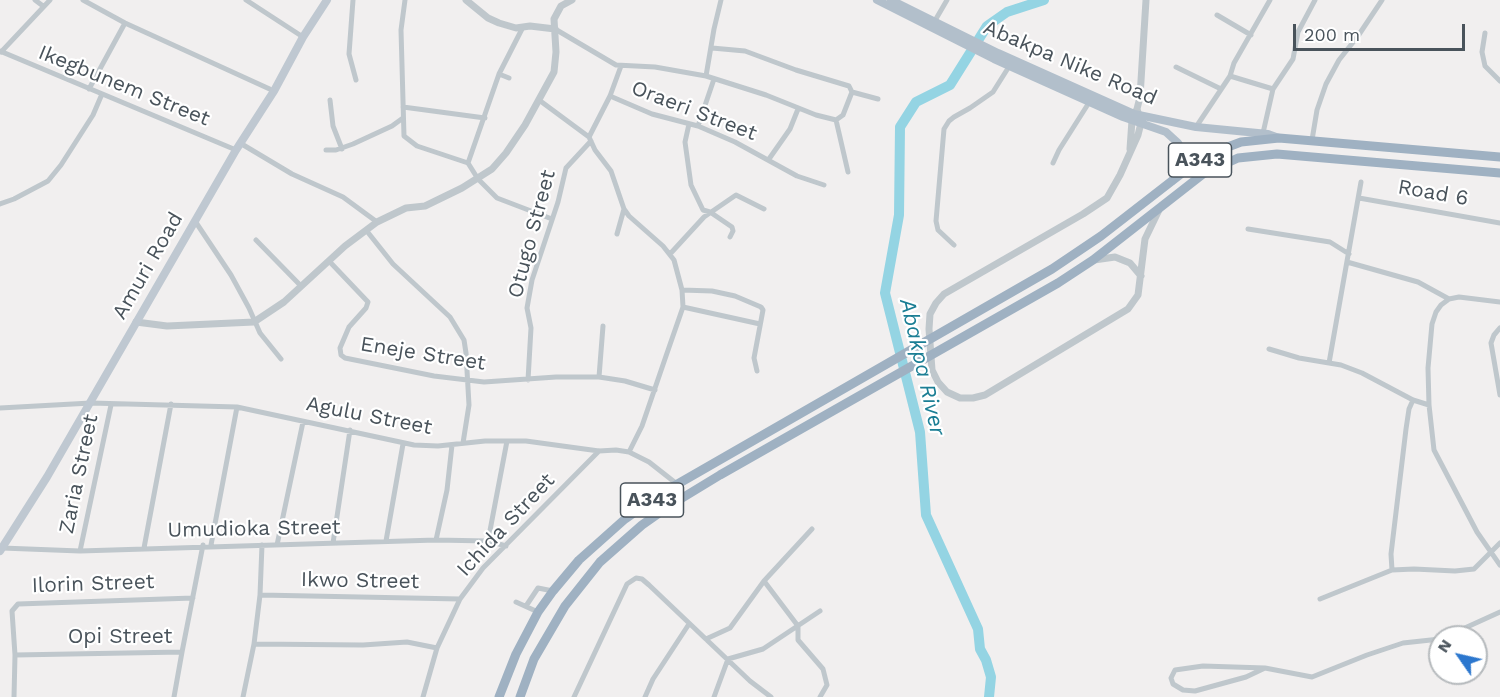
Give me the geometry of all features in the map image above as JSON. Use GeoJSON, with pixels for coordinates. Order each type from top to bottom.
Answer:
{"type":"FeatureCollection","features":[{"type":"Feature","properties":{"kind":"highway","name":"A343"},"geometry":{"type":"LineString","coordinates":[[499,697],[516,654],[538,612],[579,560],[609,531],[677,484],[1052,269],[1101,236],[1196,163],[1224,147],[1241,142],[1279,138],[1500,157]]}},
{"type":"Feature","properties":{"kind":"highway","name":"A343"},"geometry":{"type":"LineString","coordinates":[[520,697],[534,659],[555,621],[577,589],[620,544],[669,506],[950,342],[1024,303],[1093,260],[1160,210],[1203,174],[1238,158],[1277,154],[1500,173]]}},
{"type":"Feature","properties":{"kind":"main road","name":"Amuri Road"},"geometry":{"type":"LineString","coordinates":[[1,549],[91,403],[238,147],[327,0]]}},
{"type":"Feature","properties":{"kind":"main road","name":"Abakpa Nike Road"},"geometry":{"type":"LineString","coordinates":[[877,0],[933,25]]}},
{"type":"Feature","properties":{"kind":"main road","name":"Abakpa Nike Road"},"geometry":{"type":"LineString","coordinates":[[891,0],[957,38],[1139,118]]}},
{"type":"Feature","properties":{"kind":"main road","name":"Abakpa Nike Road"},"geometry":{"type":"LineString","coordinates":[[1011,62],[1090,101],[1139,118],[1196,127],[1263,133],[1279,138]]}},
{"type":"Feature","properties":{"kind":"main road"},"geometry":{"type":"LineString","coordinates":[[1139,118],[1166,132],[1182,150],[1181,162],[1170,184]]}},
{"type":"Feature","properties":{"kind":"street"},"geometry":{"type":"LineString","coordinates":[[35,0],[43,6]]}},
{"type":"Feature","properties":{"kind":"street"},"geometry":{"type":"LineString","coordinates":[[1,51],[50,0]]}},
{"type":"Feature","properties":{"kind":"street"},"geometry":{"type":"LineString","coordinates":[[83,0],[125,23],[274,91]]}},
{"type":"Feature","properties":{"kind":"street"},"geometry":{"type":"LineString","coordinates":[[246,0],[303,37]]}},
{"type":"Feature","properties":{"kind":"street"},"geometry":{"type":"LineString","coordinates":[[353,0],[349,54],[356,80]]}},
{"type":"Feature","properties":{"kind":"street"},"geometry":{"type":"LineString","coordinates":[[405,0],[401,30],[404,136],[417,146],[468,163],[478,179],[498,198],[552,219]]}},
{"type":"Feature","properties":{"kind":"street"},"geometry":{"type":"LineString","coordinates":[[466,0],[488,18],[516,28],[555,29],[606,60],[621,66],[655,67],[706,76],[836,120]]}},
{"type":"Feature","properties":{"kind":"street"},"geometry":{"type":"LineString","coordinates":[[136,322],[167,326],[254,322],[284,302],[345,246],[376,222],[406,208],[425,206],[478,179],[492,169],[501,160],[525,124],[554,72],[556,52],[554,19],[561,6],[572,0]]}},
{"type":"Feature","properties":{"kind":"street"},"geometry":{"type":"LineString","coordinates":[[706,76],[721,0]]}},
{"type":"Feature","properties":{"kind":"street"},"geometry":{"type":"LineString","coordinates":[[933,25],[947,0]]}},
{"type":"Feature","properties":{"kind":"street"},"geometry":{"type":"LineString","coordinates":[[1146,0],[1139,118],[1130,152],[1120,175],[1107,198],[944,294],[936,303],[930,314],[929,329],[932,370],[938,382],[947,392],[960,398],[985,395],[1128,309],[1138,295],[1145,239],[1160,210]]}},
{"type":"Feature","properties":{"kind":"street"},"geometry":{"type":"LineString","coordinates":[[1196,127],[1230,76],[1234,63],[1270,0]]}},
{"type":"Feature","properties":{"kind":"street"},"geometry":{"type":"LineString","coordinates":[[1263,133],[1273,89],[1293,59],[1298,32],[1315,0]]}},
{"type":"Feature","properties":{"kind":"street"},"geometry":{"type":"LineString","coordinates":[[1312,140],[1317,110],[1326,84],[1339,60],[1382,0]]}},
{"type":"Feature","properties":{"kind":"street"},"geometry":{"type":"LineString","coordinates":[[1216,15],[1251,35]]}},
{"type":"Feature","properties":{"kind":"street"},"geometry":{"type":"LineString","coordinates":[[89,88],[125,23]]}},
{"type":"Feature","properties":{"kind":"street"},"geometry":{"type":"LineString","coordinates":[[468,163],[499,74],[523,27]]}},
{"type":"Feature","properties":{"kind":"street"},"geometry":{"type":"LineString","coordinates":[[1485,33],[1482,52],[1485,66],[1500,81]]}},
{"type":"Feature","properties":{"kind":"street"},"geometry":{"type":"LineString","coordinates":[[712,48],[745,51],[849,86],[852,92],[843,115],[836,120]]}},
{"type":"Feature","properties":{"kind":"street","name":"Ikegbunem Street"},"geometry":{"type":"LineString","coordinates":[[1,51],[102,94],[238,147],[343,197],[376,222]]}},
{"type":"Feature","properties":{"kind":"street"},"geometry":{"type":"LineString","coordinates":[[954,245],[938,230],[936,220],[945,129],[949,121],[993,92],[1011,62]]}},
{"type":"Feature","properties":{"kind":"street","name":"Otugo Street"},"geometry":{"type":"LineString","coordinates":[[528,380],[531,328],[527,308],[528,296],[566,168],[590,139],[621,66]]}},
{"type":"Feature","properties":{"kind":"street"},"geometry":{"type":"LineString","coordinates":[[1176,67],[1221,89]]}},
{"type":"Feature","properties":{"kind":"street"},"geometry":{"type":"LineString","coordinates":[[499,74],[509,78]]}},
{"type":"Feature","properties":{"kind":"street"},"geometry":{"type":"LineString","coordinates":[[1230,76],[1273,89]]}},
{"type":"Feature","properties":{"kind":"street"},"geometry":{"type":"LineString","coordinates":[[699,126],[714,79]]}},
{"type":"Feature","properties":{"kind":"street"},"geometry":{"type":"LineString","coordinates":[[852,92],[878,99]]}},
{"type":"Feature","properties":{"kind":"street"},"geometry":{"type":"LineString","coordinates":[[0,204],[48,181],[93,115],[102,94]]}},
{"type":"Feature","properties":{"kind":"street","name":"Oraeri Street"},"geometry":{"type":"LineString","coordinates":[[610,96],[652,114],[699,126],[769,159],[797,176],[824,185]]}},
{"type":"Feature","properties":{"kind":"street"},"geometry":{"type":"LineString","coordinates":[[330,100],[333,126],[342,149]]}},
{"type":"Feature","properties":{"kind":"street"},"geometry":{"type":"LineString","coordinates":[[539,100],[590,139],[595,150],[611,171],[624,209],[674,260],[682,290],[682,307],[655,390],[642,426],[629,452]]}},
{"type":"Feature","properties":{"kind":"street"},"geometry":{"type":"LineString","coordinates":[[1053,163],[1090,101]]}},
{"type":"Feature","properties":{"kind":"street"},"geometry":{"type":"LineString","coordinates":[[403,107],[485,118]]}},
{"type":"Feature","properties":{"kind":"street"},"geometry":{"type":"LineString","coordinates":[[769,159],[790,129],[798,109]]}},
{"type":"Feature","properties":{"kind":"street"},"geometry":{"type":"LineString","coordinates":[[326,150],[342,149],[375,135],[403,118]]}},
{"type":"Feature","properties":{"kind":"street"},"geometry":{"type":"LineString","coordinates":[[836,120],[848,172]]}},
{"type":"Feature","properties":{"kind":"street"},"geometry":{"type":"LineString","coordinates":[[689,124],[685,142],[689,178],[703,210],[732,227],[730,237]]}},
{"type":"Feature","properties":{"kind":"street"},"geometry":{"type":"LineString","coordinates":[[1329,363],[1361,182]]}},
{"type":"Feature","properties":{"kind":"street"},"geometry":{"type":"LineString","coordinates":[[670,254],[708,212],[736,195],[764,209]]}},
{"type":"Feature","properties":{"kind":"street","name":"Road 6"},"geometry":{"type":"LineString","coordinates":[[1359,198],[1500,223]]}},
{"type":"Feature","properties":{"kind":"street"},"geometry":{"type":"LineString","coordinates":[[617,234],[624,209]]}},
{"type":"Feature","properties":{"kind":"street"},"geometry":{"type":"LineString","coordinates":[[195,221],[231,275],[260,333],[281,359]]}},
{"type":"Feature","properties":{"kind":"street"},"geometry":{"type":"LineString","coordinates":[[1248,229],[1330,242],[1349,254]]}},
{"type":"Feature","properties":{"kind":"street"},"geometry":{"type":"LineString","coordinates":[[366,230],[393,264],[450,317],[464,340],[469,405],[464,442]]}},
{"type":"Feature","properties":{"kind":"street"},"geometry":{"type":"LineString","coordinates":[[256,240],[301,286]]}},
{"type":"Feature","properties":{"kind":"street"},"geometry":{"type":"LineString","coordinates":[[1093,260],[1115,257],[1130,263],[1142,276]]}},
{"type":"Feature","properties":{"kind":"street","name":"Eneje Street"},"geometry":{"type":"LineString","coordinates":[[329,261],[368,302],[366,308],[349,327],[340,348],[341,355],[345,358],[391,368],[484,382],[556,377],[599,377],[625,381],[655,390]]}},
{"type":"Feature","properties":{"kind":"street"},"geometry":{"type":"LineString","coordinates":[[1347,262],[1418,282],[1449,299],[1470,297],[1500,302]]}},
{"type":"Feature","properties":{"kind":"street"},"geometry":{"type":"LineString","coordinates":[[682,290],[712,291],[735,296],[758,305],[763,310],[754,358],[757,371]]}},
{"type":"Feature","properties":{"kind":"street"},"geometry":{"type":"LineString","coordinates":[[1449,299],[1436,312],[1432,324],[1428,368],[1434,450],[1477,532],[1500,565]]}},
{"type":"Feature","properties":{"kind":"street"},"geometry":{"type":"LineString","coordinates":[[682,307],[760,324]]}},
{"type":"Feature","properties":{"kind":"street"},"geometry":{"type":"LineString","coordinates":[[599,377],[603,326]]}},
{"type":"Feature","properties":{"kind":"street"},"geometry":{"type":"LineString","coordinates":[[1500,328],[1491,342],[1500,395]]}},
{"type":"Feature","properties":{"kind":"street"},"geometry":{"type":"LineString","coordinates":[[1269,349],[1362,373],[1413,400],[1429,405]]}},
{"type":"Feature","properties":{"kind":"street"},"geometry":{"type":"LineString","coordinates":[[1392,570],[1391,554],[1406,429],[1413,400]]}},
{"type":"Feature","properties":{"kind":"street","name":"Agulu Street"},"geometry":{"type":"LineString","coordinates":[[0,408],[91,403],[237,407],[350,430],[403,444],[426,446],[464,442],[526,441],[599,451],[629,452],[649,462],[677,484]]}},
{"type":"Feature","properties":{"kind":"street"},"geometry":{"type":"LineString","coordinates":[[144,548],[171,404]]}},
{"type":"Feature","properties":{"kind":"street","name":"Zaria Street"},"geometry":{"type":"LineString","coordinates":[[80,551],[111,405]]}},
{"type":"Feature","properties":{"kind":"street"},"geometry":{"type":"LineString","coordinates":[[211,545],[237,407]]}},
{"type":"Feature","properties":{"kind":"street"},"geometry":{"type":"LineString","coordinates":[[278,545],[303,422]]}},
{"type":"Feature","properties":{"kind":"street"},"geometry":{"type":"LineString","coordinates":[[333,543],[350,430]]}},
{"type":"Feature","properties":{"kind":"street"},"geometry":{"type":"LineString","coordinates":[[488,541],[507,441]]}},
{"type":"Feature","properties":{"kind":"street"},"geometry":{"type":"LineString","coordinates":[[386,541],[403,444]]}},
{"type":"Feature","properties":{"kind":"street"},"geometry":{"type":"LineString","coordinates":[[436,540],[447,490],[452,445]]}},
{"type":"Feature","properties":{"kind":"street","name":"Ichida Street"},"geometry":{"type":"LineString","coordinates":[[423,697],[437,648],[460,599],[483,568],[599,451]]}},
{"type":"Feature","properties":{"kind":"street"},"geometry":{"type":"LineString","coordinates":[[706,639],[730,628],[764,581],[812,528]]}},
{"type":"Feature","properties":{"kind":"street","name":"Umudioka Street"},"geometry":{"type":"LineString","coordinates":[[1,549],[80,551],[211,545],[436,540],[488,541],[506,546]]}},
{"type":"Feature","properties":{"kind":"street"},"geometry":{"type":"LineString","coordinates":[[1320,599],[1392,570],[1464,571],[1474,569],[1500,543]]}},
{"type":"Feature","properties":{"kind":"street"},"geometry":{"type":"LineString","coordinates":[[243,697],[254,644],[260,595],[262,545]]}},
{"type":"Feature","properties":{"kind":"street"},"geometry":{"type":"LineString","coordinates":[[182,652],[203,546]]}},
{"type":"Feature","properties":{"kind":"street"},"geometry":{"type":"LineString","coordinates":[[574,697],[627,584],[636,578],[642,579],[649,585],[750,681],[771,697]]}},
{"type":"Feature","properties":{"kind":"street"},"geometry":{"type":"LineString","coordinates":[[764,581],[798,626],[798,640],[823,669],[826,686],[820,697]]}},
{"type":"Feature","properties":{"kind":"street"},"geometry":{"type":"LineString","coordinates":[[526,606],[538,588],[553,591]]}},
{"type":"Feature","properties":{"kind":"street","name":"Ikwo Street"},"geometry":{"type":"LineString","coordinates":[[260,595],[460,599]]}},
{"type":"Feature","properties":{"kind":"street","name":"Ilorin Street"},"geometry":{"type":"LineString","coordinates":[[14,697],[15,654],[12,611],[18,604],[193,598]]}},
{"type":"Feature","properties":{"kind":"street"},"geometry":{"type":"LineString","coordinates":[[516,602],[538,612]]}},
{"type":"Feature","properties":{"kind":"street"},"geometry":{"type":"LineString","coordinates":[[728,659],[763,649],[820,611]]}},
{"type":"Feature","properties":{"kind":"street"},"geometry":{"type":"LineString","coordinates":[[1471,625],[1500,612]]}},
{"type":"Feature","properties":{"kind":"street"},"geometry":{"type":"LineString","coordinates":[[645,697],[689,624]]}},
{"type":"Feature","properties":{"kind":"street"},"geometry":{"type":"LineString","coordinates":[[1265,668],[1246,677],[1195,691],[1183,690],[1173,684],[1171,678],[1175,670],[1186,667],[1265,668],[1312,677],[1367,655],[1403,644],[1428,641]]}},
{"type":"Feature","properties":{"kind":"street"},"geometry":{"type":"LineString","coordinates":[[254,644],[363,645],[407,642],[437,648]]}},
{"type":"Feature","properties":{"kind":"street","name":"Opi Street"},"geometry":{"type":"LineString","coordinates":[[15,654],[182,652],[174,697]]}},
{"type":"Feature","properties":{"kind":"street"},"geometry":{"type":"LineString","coordinates":[[714,697],[728,659]]}},
{"type":"Feature","properties":{"kind":"waterway","name":"Abakpa River"},"geometry":{"type":"LineString","coordinates":[[989,697],[991,677],[980,649],[978,629],[926,515],[920,432],[885,293],[899,215],[900,127],[916,102],[950,85],[987,26],[1007,12],[1044,0]]}}]}
